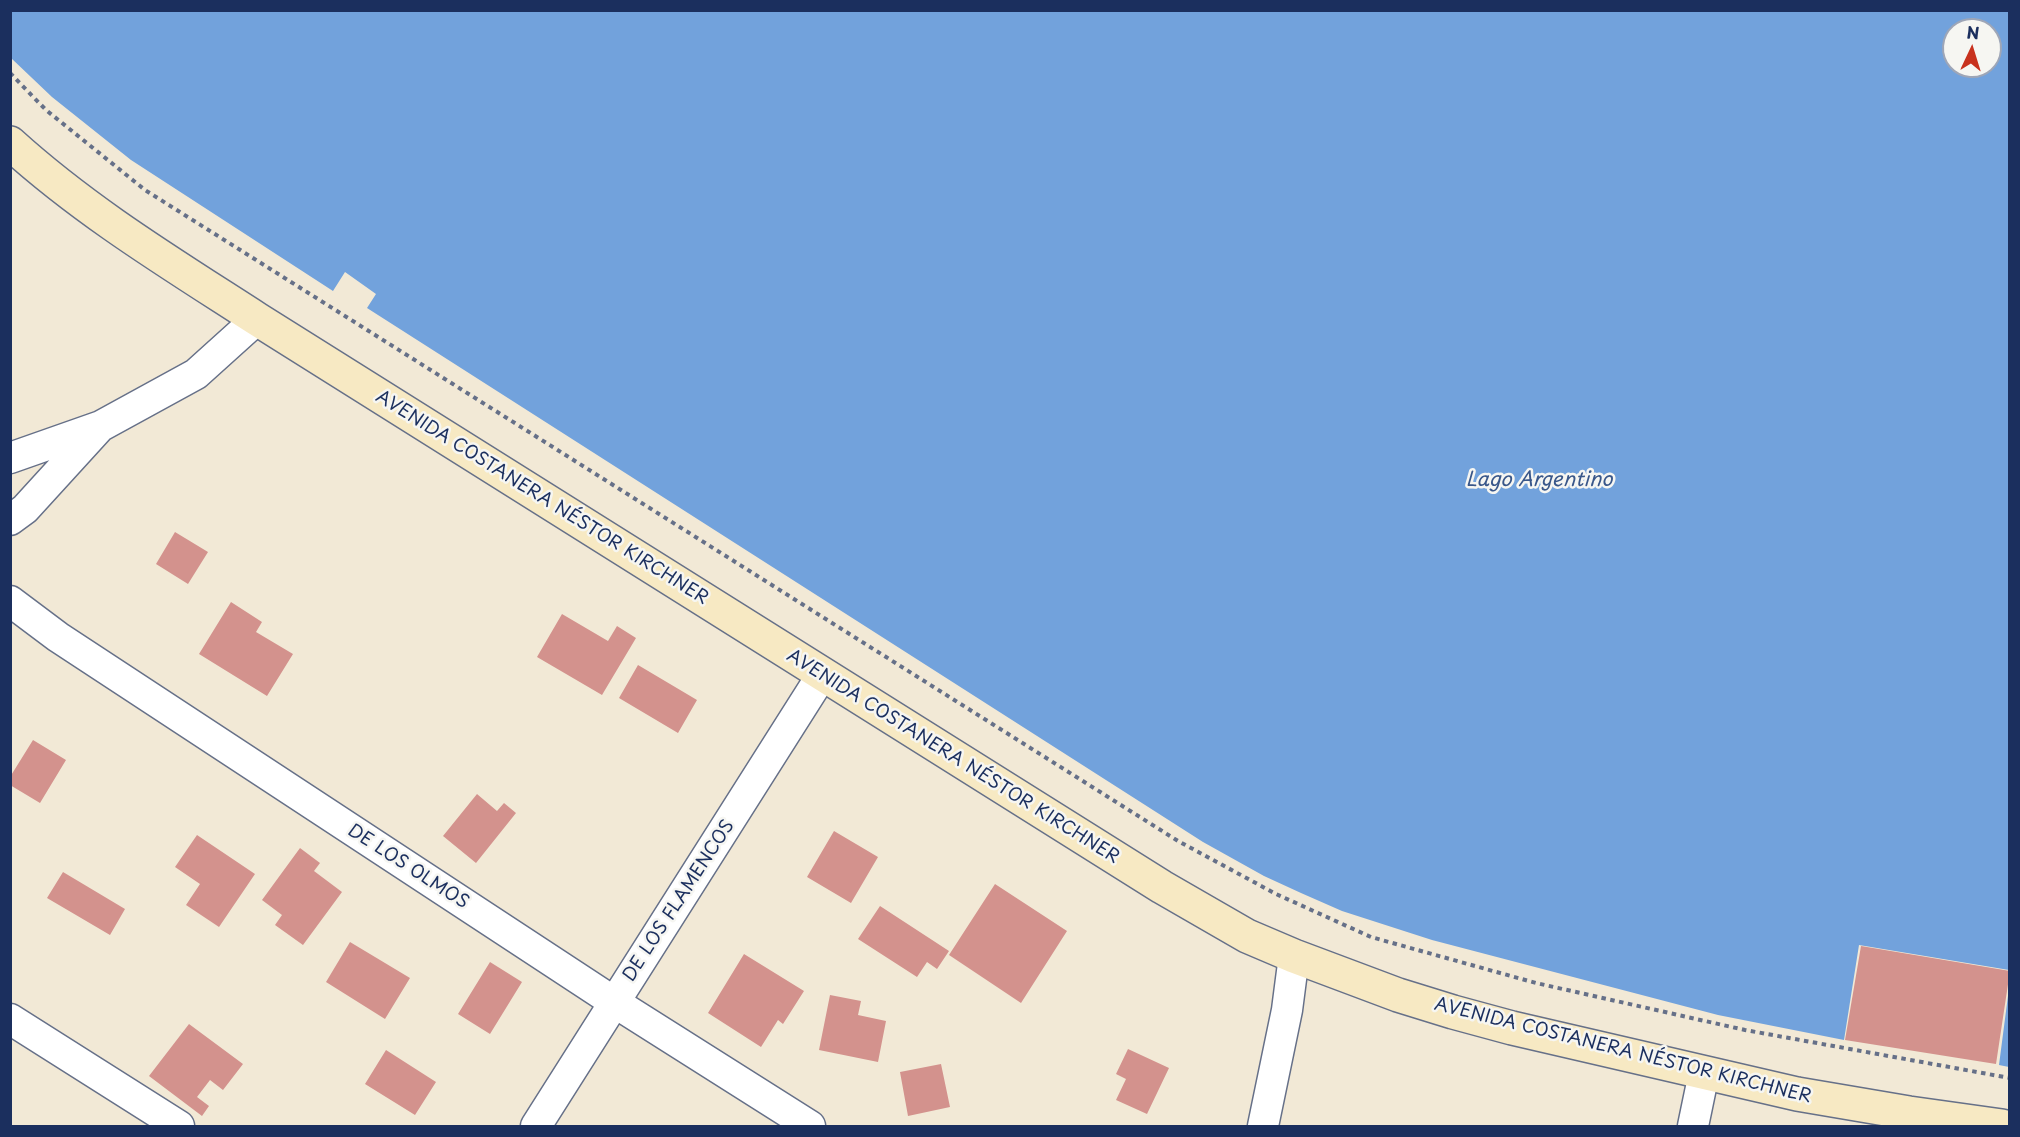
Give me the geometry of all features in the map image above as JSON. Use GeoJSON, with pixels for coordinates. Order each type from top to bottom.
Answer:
{"type":"FeatureCollection","features":[{"type":"Feature","properties":{"kind":"street","name":"AVENIDA COSTANERA NÉSTOR KIRCHNER"},"geometry":{"type":"LineString","coordinates":[[10,143],[89,208],[257,319],[822,675],[1204,913],[1247,936],[1398,995],[1512,1028],[1704,1073],[1852,1104],[2002,1126]]}},
{"type":"Feature","properties":{"kind":"street"},"geometry":{"type":"LineString","coordinates":[[10,458],[102,426],[196,374],[257,319]]}},
{"type":"Feature","properties":{"kind":"street"},"geometry":{"type":"LineString","coordinates":[[10,520],[25,509],[102,426]]}},
{"type":"Feature","properties":{"kind":"street","name":"DE LOS OLMOS"},"geometry":{"type":"LineString","coordinates":[[10,601],[58,637],[615,1002],[810,1126]]}},
{"type":"Feature","properties":{"kind":"street","name":"DE LOS FLAMENCOS"},"geometry":{"type":"LineString","coordinates":[[536,1126],[822,675]]}},
{"type":"Feature","properties":{"kind":"street"},"geometry":{"type":"LineString","coordinates":[[1263,1126],[1287,1010],[1294,956]]}},
{"type":"Feature","properties":{"kind":"street"},"geometry":{"type":"LineString","coordinates":[[10,1019],[179,1126]]}},
{"type":"Feature","properties":{"kind":"street"},"geometry":{"type":"LineString","coordinates":[[1693,1126],[1704,1073]]}},
{"type":"Feature","properties":{"kind":"path"},"geometry":{"type":"LineString","coordinates":[[10,73],[46,110],[145,190],[1178,841],[1276,894],[1371,938],[1536,983],[1745,1030],[2010,1078]]}},
{"type":"Feature","properties":{"kind":"water","name":"Lago Argentino"},"geometry":{"type":"Polygon","coordinates":[[[11,10],[2009,11],[2009,970],[1859,945],[1844,1040],[1718,1015],[1432,940],[1342,911],[1301,893],[1264,876],[1203,842],[367,308],[376,294],[345,272],[333,291],[131,160],[52,97],[11,58],[11,10]]]}},
{"type":"Feature","properties":{"kind":"water"},"geometry":{"type":"Polygon","coordinates":[[[2009,988],[2010,1067],[1999,1065],[2009,988]]]}},
{"type":"Feature","properties":{"kind":"building"},"geometry":{"type":"Polygon","coordinates":[[[175,532],[208,552],[188,584],[156,564],[175,532]]]}},
{"type":"Feature","properties":{"kind":"building"},"geometry":{"type":"Polygon","coordinates":[[[231,602],[262,622],[256,632],[293,654],[267,696],[199,654],[231,602]]]}},
{"type":"Feature","properties":{"kind":"building"},"geometry":{"type":"Polygon","coordinates":[[[562,614],[608,641],[617,626],[636,638],[602,695],[537,657],[562,614]]]}},
{"type":"Feature","properties":{"kind":"building"},"geometry":{"type":"Polygon","coordinates":[[[638,665],[697,700],[678,733],[619,698],[638,665]]]}},
{"type":"Feature","properties":{"kind":"building"},"geometry":{"type":"Polygon","coordinates":[[[33,740],[66,760],[40,803],[10,785],[10,777],[33,740]]]}},
{"type":"Feature","properties":{"kind":"building"},"geometry":{"type":"Polygon","coordinates":[[[477,794],[497,811],[504,803],[516,813],[476,863],[443,836],[477,794]]]}},
{"type":"Feature","properties":{"kind":"building"},"geometry":{"type":"Polygon","coordinates":[[[834,831],[878,857],[851,903],[807,877],[834,831]]]}},
{"type":"Feature","properties":{"kind":"building"},"geometry":{"type":"Polygon","coordinates":[[[197,835],[255,874],[219,927],[186,905],[200,884],[175,867],[197,835]]]}},
{"type":"Feature","properties":{"kind":"building"},"geometry":{"type":"Polygon","coordinates":[[[300,848],[320,863],[314,871],[342,892],[303,945],[275,925],[282,915],[262,900],[300,848]]]}},
{"type":"Feature","properties":{"kind":"building"},"geometry":{"type":"Polygon","coordinates":[[[63,872],[125,909],[110,935],[47,898],[63,872]]]}},
{"type":"Feature","properties":{"kind":"building"},"geometry":{"type":"Polygon","coordinates":[[[995,884],[1067,931],[1021,1003],[949,955],[995,884]]]}},
{"type":"Feature","properties":{"kind":"building"},"geometry":{"type":"Polygon","coordinates":[[[880,906],[949,951],[937,969],[927,962],[917,977],[858,939],[880,906]]]}},
{"type":"Feature","properties":{"kind":"building"},"geometry":{"type":"Polygon","coordinates":[[[350,942],[410,978],[385,1019],[326,982],[350,942]]]}},
{"type":"Feature","properties":{"kind":"building"},"geometry":{"type":"Polygon","coordinates":[[[1861,946],[2010,971],[1996,1064],[1845,1040],[1861,946]]]}},
{"type":"Feature","properties":{"kind":"building"},"geometry":{"type":"Polygon","coordinates":[[[744,954],[804,991],[783,1024],[778,1020],[761,1047],[708,1013],[744,954]]]}},
{"type":"Feature","properties":{"kind":"building"},"geometry":{"type":"Polygon","coordinates":[[[490,962],[522,982],[490,1034],[458,1014],[490,962]]]}},
{"type":"Feature","properties":{"kind":"building"},"geometry":{"type":"Polygon","coordinates":[[[830,995],[861,1001],[858,1015],[886,1021],[878,1062],[819,1050],[830,995]]]}},
{"type":"Feature","properties":{"kind":"building"},"geometry":{"type":"Polygon","coordinates":[[[189,1024],[243,1064],[223,1090],[210,1080],[197,1097],[209,1106],[202,1116],[149,1076],[189,1024]]]}},
{"type":"Feature","properties":{"kind":"building"},"geometry":{"type":"Polygon","coordinates":[[[1128,1049],[1169,1068],[1147,1114],[1116,1100],[1126,1079],[1116,1074],[1128,1049]]]}},
{"type":"Feature","properties":{"kind":"building"},"geometry":{"type":"Polygon","coordinates":[[[386,1050],[436,1082],[415,1115],[365,1084],[386,1050]]]}},
{"type":"Feature","properties":{"kind":"building"},"geometry":{"type":"Polygon","coordinates":[[[941,1064],[950,1107],[908,1116],[900,1072],[941,1064]]]}}]}
